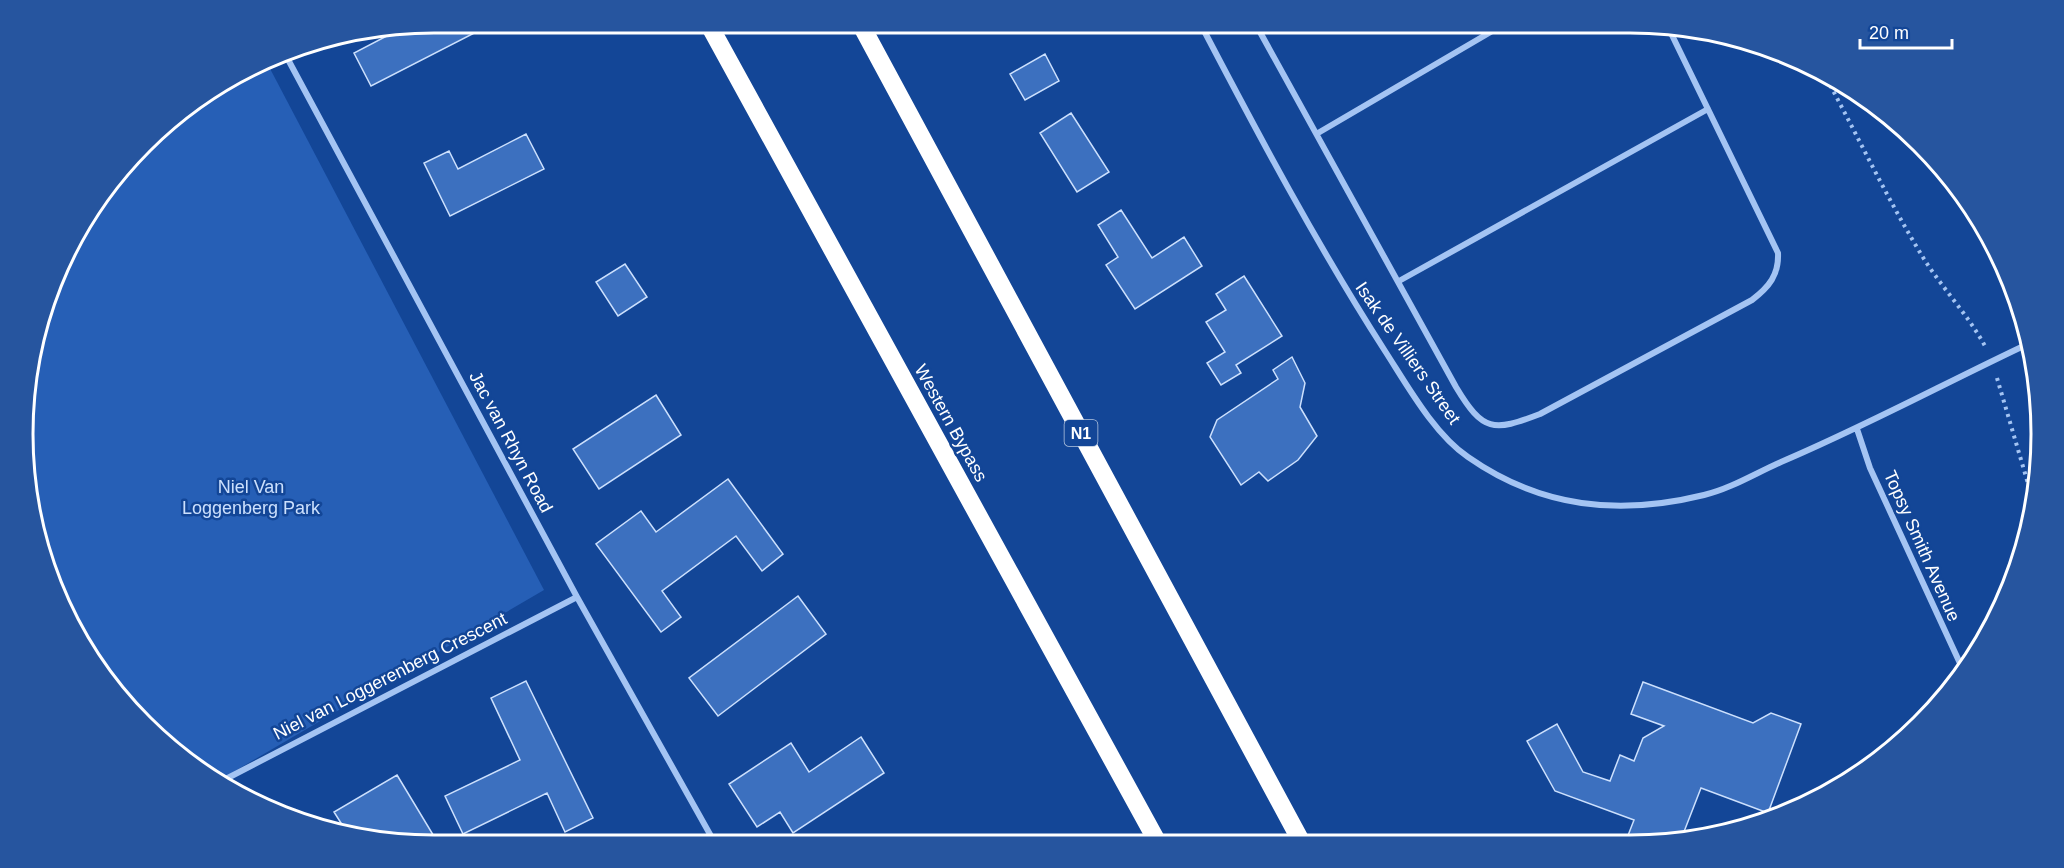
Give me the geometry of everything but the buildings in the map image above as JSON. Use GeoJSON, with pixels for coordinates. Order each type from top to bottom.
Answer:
{"type":"FeatureCollection","features":[{"type":"Feature","properties":{"kind":"highway","name":"Western Bypass"},"geometry":{"type":"LineString","coordinates":[[714,33],[1154,835]]}},
{"type":"Feature","properties":{"kind":"highway","name":"N1"},"geometry":{"type":"LineString","coordinates":[[866,33],[1298,835]]}},
{"type":"Feature","properties":{"kind":"street","name":"Isak de Villiers Street"},"geometry":{"type":"LineString","coordinates":[[1206,33],[1343,285],[1430,418],[1465,456],[1544,496],[1586,506],[1623,507],[1664,504],[1707,494],[1857,429],[2021,347]]}},
{"type":"Feature","properties":{"kind":"street"},"geometry":{"type":"LineString","coordinates":[[1261,33],[1471,412],[1491,426],[1509,424],[1540,414],[1752,300],[1771,282],[1779,268],[1778,253],[1672,35]]}},
{"type":"Feature","properties":{"kind":"street"},"geometry":{"type":"LineString","coordinates":[[1318,133],[1487,33]]}},
{"type":"Feature","properties":{"kind":"street","name":"Jac van Rhyn Road"},"geometry":{"type":"LineString","coordinates":[[289,61],[577,597],[710,835]]}},
{"type":"Feature","properties":{"kind":"street"},"geometry":{"type":"LineString","coordinates":[[1399,281],[1708,109]]}},
{"type":"Feature","properties":{"kind":"street","name":"Topsy Smith Avenue"},"geometry":{"type":"LineString","coordinates":[[1857,429],[1870,468],[1959,662]]}},
{"type":"Feature","properties":{"kind":"street","name":"Niel van Loggerenberg Crescent"},"geometry":{"type":"LineString","coordinates":[[228,778],[577,597]]}},
{"type":"Feature","properties":{"kind":"path"},"geometry":{"type":"LineString","coordinates":[[1831,87],[1923,257],[1948,295],[1975,328],[1992,361],[2028,484]]}},
{"type":"Feature","properties":{"kind":"green space","name":"Niel Van Loggenberg Park"},"geometry":{"type":"Polygon","coordinates":[[[270,69],[544,590],[226,776],[190,752],[150,718],[101,657],[74,611],[54,563],[41,512],[36,486],[33,434],[36,382],[41,356],[54,305],[74,257],[101,211],[150,150],[211,101],[270,69]]]}}]}
